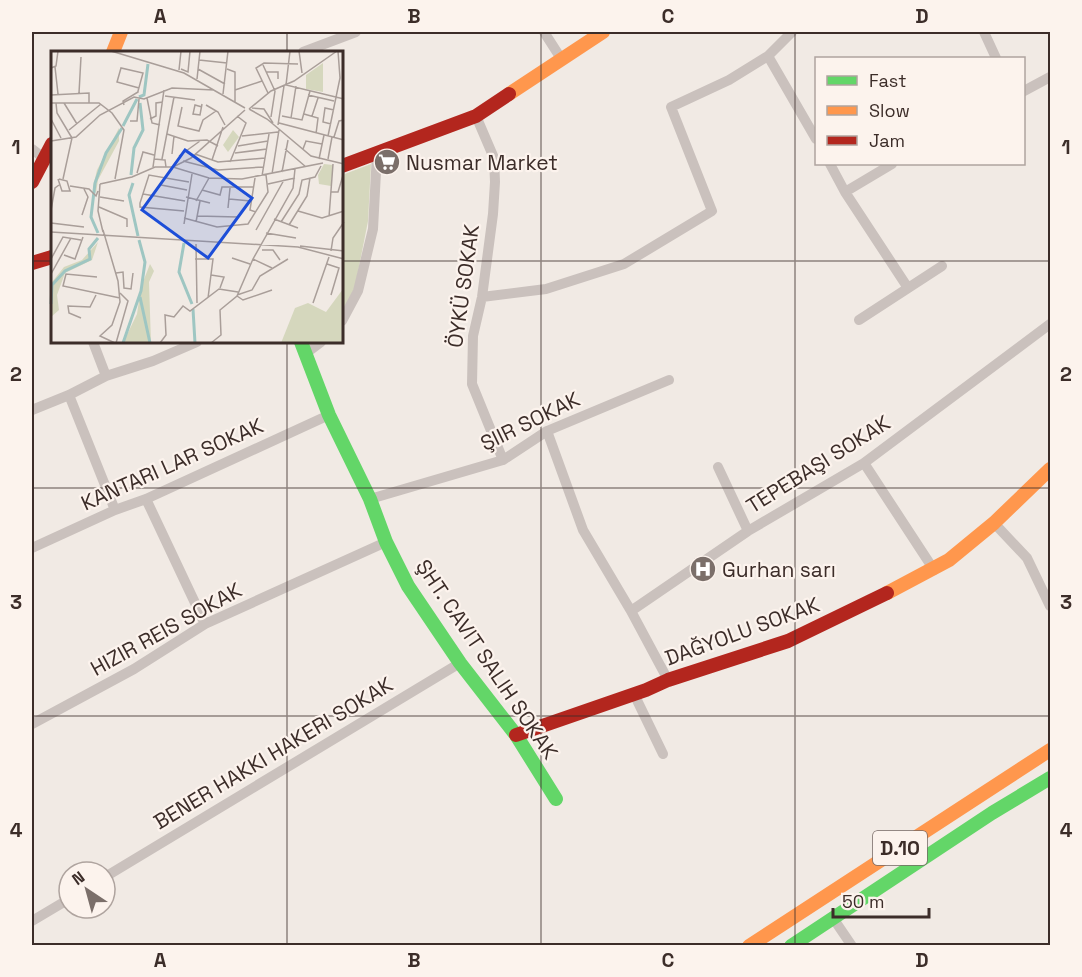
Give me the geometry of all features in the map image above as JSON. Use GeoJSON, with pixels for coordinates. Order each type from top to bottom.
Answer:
{"type":"FeatureCollection","features":[{"type":"Feature","properties":{"kind":"main road"},"geometry":{"type":"LineString","coordinates":[[113,51],[121,32]]}},
{"type":"Feature","properties":{"kind":"main road"},"geometry":{"type":"LineString","coordinates":[[344,165],[476,116],[603,32]]}},
{"type":"Feature","properties":{"kind":"main road"},"geometry":{"type":"LineString","coordinates":[[32,182],[51,146]]}},
{"type":"Feature","properties":{"kind":"main road"},"geometry":{"type":"LineString","coordinates":[[32,263],[51,257]]}},
{"type":"Feature","properties":{"kind":"main road","name":"ŞHT. CAVIT SALIH SOKAK"},"geometry":{"type":"LineString","coordinates":[[303,348],[329,415],[370,499],[386,542],[408,586],[460,663],[516,735],[556,799]]}},
{"type":"Feature","properties":{"kind":"main road","name":"DAĞYOLU SOKAK"},"geometry":{"type":"LineString","coordinates":[[516,735],[668,680],[788,641],[857,609],[949,560],[994,524],[1050,469]]}},
{"type":"Feature","properties":{"kind":"main road","name":"D.10"},"geometry":{"type":"LineString","coordinates":[[749,945],[1050,750]]}},
{"type":"Feature","properties":{"kind":"main road","name":"D.10"},"geometry":{"type":"LineString","coordinates":[[791,945],[992,813],[1050,778]]}},
{"type":"Feature","properties":{"kind":"street"},"geometry":{"type":"LineString","coordinates":[[305,51],[326,37],[356,32]]}},
{"type":"Feature","properties":{"kind":"street"},"geometry":{"type":"LineString","coordinates":[[544,32],[562,60]]}},
{"type":"Feature","properties":{"kind":"street"},"geometry":{"type":"LineString","coordinates":[[482,297],[546,289],[624,264],[712,211],[672,107],[729,80],[768,56],[792,32]]}},
{"type":"Feature","properties":{"kind":"street"},"geometry":{"type":"LineString","coordinates":[[984,32],[996,57]]}},
{"type":"Feature","properties":{"kind":"street"},"geometry":{"type":"LineString","coordinates":[[768,56],[815,137]]}},
{"type":"Feature","properties":{"kind":"street"},"geometry":{"type":"LineString","coordinates":[[1025,90],[1050,77]]}},
{"type":"Feature","properties":{"kind":"street","name":"ÖYKÜ SOKAK"},"geometry":{"type":"LineString","coordinates":[[476,116],[494,158],[495,182],[482,297],[473,336],[472,384],[503,460]]}},
{"type":"Feature","properties":{"kind":"street"},"geometry":{"type":"LineString","coordinates":[[32,149],[45,159]]}},
{"type":"Feature","properties":{"kind":"street"},"geometry":{"type":"LineString","coordinates":[[344,317],[358,291],[373,230],[377,153]]}},
{"type":"Feature","properties":{"kind":"street"},"geometry":{"type":"LineString","coordinates":[[831,165],[845,192],[908,288]]}},
{"type":"Feature","properties":{"kind":"street"},"geometry":{"type":"LineString","coordinates":[[845,192],[890,165]]}},
{"type":"Feature","properties":{"kind":"street"},"geometry":{"type":"LineString","coordinates":[[859,320],[942,266]]}},
{"type":"Feature","properties":{"kind":"street"},"geometry":{"type":"LineString","coordinates":[[631,611],[748,531],[864,463],[1050,324]]}},
{"type":"Feature","properties":{"kind":"street"},"geometry":{"type":"LineString","coordinates":[[94,344],[106,376]]}},
{"type":"Feature","properties":{"kind":"street"},"geometry":{"type":"LineString","coordinates":[[32,410],[69,395],[106,376],[153,361],[192,344]]}},
{"type":"Feature","properties":{"kind":"street","name":"ŞIIR SOKAK"},"geometry":{"type":"LineString","coordinates":[[370,499],[503,460],[548,431],[669,380]]}},
{"type":"Feature","properties":{"kind":"street"},"geometry":{"type":"LineString","coordinates":[[69,395],[115,510]]}},
{"type":"Feature","properties":{"kind":"street"},"geometry":{"type":"LineString","coordinates":[[32,548],[115,510],[146,499],[329,415]]}},
{"type":"Feature","properties":{"kind":"street"},"geometry":{"type":"LineString","coordinates":[[548,431],[583,530],[631,611],[668,680]]}},
{"type":"Feature","properties":{"kind":"street"},"geometry":{"type":"LineString","coordinates":[[864,463],[934,570]]}},
{"type":"Feature","properties":{"kind":"street"},"geometry":{"type":"LineString","coordinates":[[718,467],[748,531]]}},
{"type":"Feature","properties":{"kind":"street"},"geometry":{"type":"LineString","coordinates":[[146,499],[205,624]]}},
{"type":"Feature","properties":{"kind":"street"},"geometry":{"type":"LineString","coordinates":[[994,524],[1027,558],[1050,606]]}},
{"type":"Feature","properties":{"kind":"street"},"geometry":{"type":"LineString","coordinates":[[32,724],[134,669],[205,624],[386,542]]}},
{"type":"Feature","properties":{"kind":"street"},"geometry":{"type":"LineString","coordinates":[[117,870],[460,663]]}},
{"type":"Feature","properties":{"kind":"street"},"geometry":{"type":"LineString","coordinates":[[634,694],[663,754]]}},
{"type":"Feature","properties":{"kind":"street"},"geometry":{"type":"LineString","coordinates":[[32,921],[57,906]]}},
{"type":"Feature","properties":{"kind":"street"},"geometry":{"type":"LineString","coordinates":[[833,918],[852,945]]}},
{"type":"Feature","properties":{"kind":"green space"},"geometry":{"type":"Polygon","coordinates":[[[371,164],[368,221],[355,287],[344,309],[344,174],[371,164]]]}},
{"type":"Feature","properties":{"kind":"traffic: fast"},"geometry":{"type":"LineString","coordinates":[[302,344],[329,415],[370,499],[386,542],[408,586],[460,663],[516,735],[556,799]]}},
{"type":"Feature","properties":{"kind":"traffic: fast"},"geometry":{"type":"LineString","coordinates":[[791,946],[992,813],[1050,778]]}},
{"type":"Feature","properties":{"kind":"traffic: slow"},"geometry":{"type":"LineString","coordinates":[[113,51],[121,32]]}},
{"type":"Feature","properties":{"kind":"traffic: slow"},"geometry":{"type":"LineString","coordinates":[[509,94],[603,32]]}},
{"type":"Feature","properties":{"kind":"traffic: slow"},"geometry":{"type":"LineString","coordinates":[[887,593],[949,560],[994,523],[1050,469]]}},
{"type":"Feature","properties":{"kind":"traffic: slow"},"geometry":{"type":"LineString","coordinates":[[749,946],[1050,750]]}},
{"type":"Feature","properties":{"kind":"traffic: jam"},"geometry":{"type":"LineString","coordinates":[[344,165],[476,116],[509,94]]}},
{"type":"Feature","properties":{"kind":"traffic: jam"},"geometry":{"type":"LineString","coordinates":[[32,182],[51,146]]}},
{"type":"Feature","properties":{"kind":"traffic: jam"},"geometry":{"type":"LineString","coordinates":[[32,263],[51,257]]}},
{"type":"Feature","properties":{"kind":"traffic: jam"},"geometry":{"type":"LineString","coordinates":[[516,735],[646,690],[668,680],[788,641],[887,593]]}},
{"type":"Feature","properties":{"kind":"place","name":"Nusmar Market"},"geometry":{"type":"Point","coordinates":[387,162]}},
{"type":"Feature","properties":{"kind":"place","name":"Gurhan sarı"},"geometry":{"type":"Point","coordinates":[703,569]}}]}
